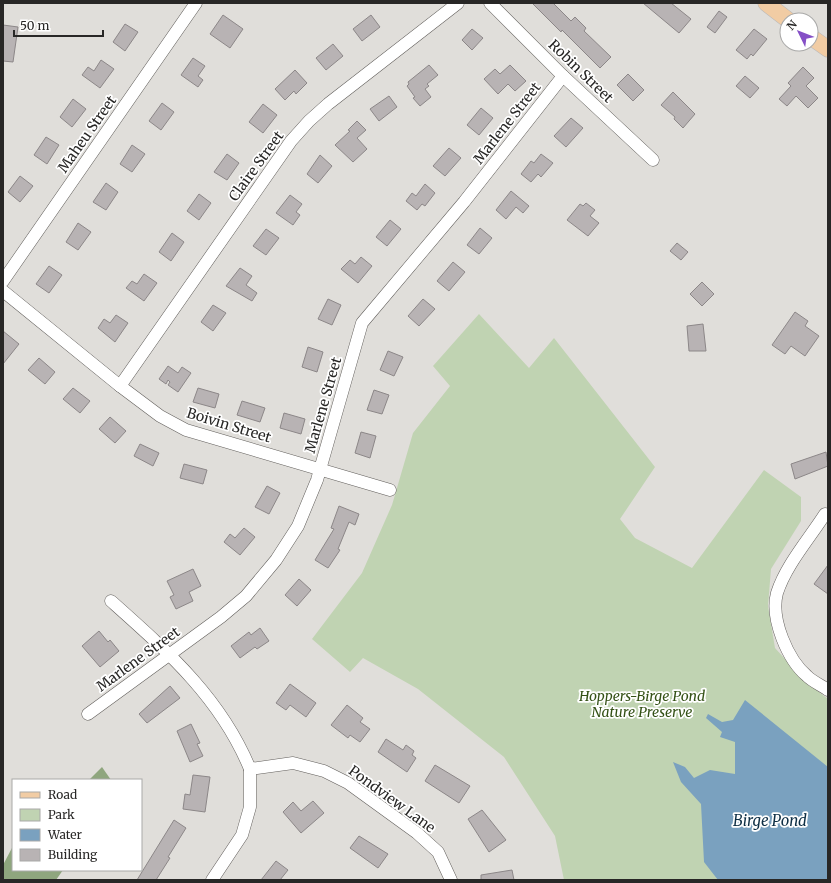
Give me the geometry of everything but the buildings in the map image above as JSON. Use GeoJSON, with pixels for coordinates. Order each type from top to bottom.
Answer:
{"type":"FeatureCollection","features":[{"type":"Feature","properties":{"kind":"main road"},"geometry":{"type":"LineString","coordinates":[[766,3],[779,13]]}},
{"type":"Feature","properties":{"kind":"main road"},"geometry":{"type":"LineString","coordinates":[[819,42],[828,49]]}},
{"type":"Feature","properties":{"kind":"street","name":"Maheu Street"},"geometry":{"type":"LineString","coordinates":[[3,282],[196,3]]}},
{"type":"Feature","properties":{"kind":"street","name":"Claire Street"},"geometry":{"type":"LineString","coordinates":[[120,386],[291,141],[309,121],[328,104],[458,3]]}},
{"type":"Feature","properties":{"kind":"street","name":"Robin Street"},"geometry":{"type":"LineString","coordinates":[[490,3],[563,76],[653,160]]}},
{"type":"Feature","properties":{"kind":"street","name":"Marlene Street"},"geometry":{"type":"LineString","coordinates":[[88,714],[171,655],[221,617],[246,596],[261,580],[298,526],[308,505],[321,469],[362,323],[464,202],[563,76]]}},
{"type":"Feature","properties":{"kind":"street","name":"Boivin Street"},"geometry":{"type":"LineString","coordinates":[[3,291],[120,386],[160,416],[186,430],[390,490]]}},
{"type":"Feature","properties":{"kind":"street"},"geometry":{"type":"LineString","coordinates":[[825,514],[789,569],[777,594],[777,608],[778,627],[789,654],[807,676],[828,690]]}},
{"type":"Feature","properties":{"kind":"street"},"geometry":{"type":"LineString","coordinates":[[111,601],[171,655],[199,686],[239,743],[250,769],[250,806],[242,835],[212,880]]}},
{"type":"Feature","properties":{"kind":"street","name":"Pondview Lane"},"geometry":{"type":"LineString","coordinates":[[250,769],[293,763],[324,771],[348,783],[417,833],[438,852],[451,880]]}},
{"type":"Feature","properties":{"kind":"green space","name":"Hoppers-Birge Pond Nature Preserve"},"geometry":{"type":"Polygon","coordinates":[[[479,314],[529,368],[554,338],[655,467],[620,519],[635,538],[692,568],[764,470],[801,497],[801,521],[771,569],[768,606],[775,648],[805,681],[828,699],[828,880],[564,880],[555,836],[504,757],[418,689],[363,658],[350,672],[312,639],[362,573],[392,505],[413,433],[450,386],[433,366],[479,314]]]}},
{"type":"Feature","properties":{"kind":"green space"},"geometry":{"type":"Polygon","coordinates":[[[102,767],[110,779],[90,779],[102,767]]]}},
{"type":"Feature","properties":{"kind":"green space"},"geometry":{"type":"Polygon","coordinates":[[[12,848],[12,871],[62,871],[56,880],[3,880],[3,865],[12,848]]]}},
{"type":"Feature","properties":{"kind":"water","name":"Birge Pond"},"geometry":{"type":"Polygon","coordinates":[[[745,700],[828,767],[828,880],[718,880],[704,862],[701,804],[681,782],[673,762],[685,767],[694,778],[710,770],[735,774],[735,742],[720,737],[722,732],[706,718],[708,714],[722,722],[733,720],[745,700]]]}}]}
